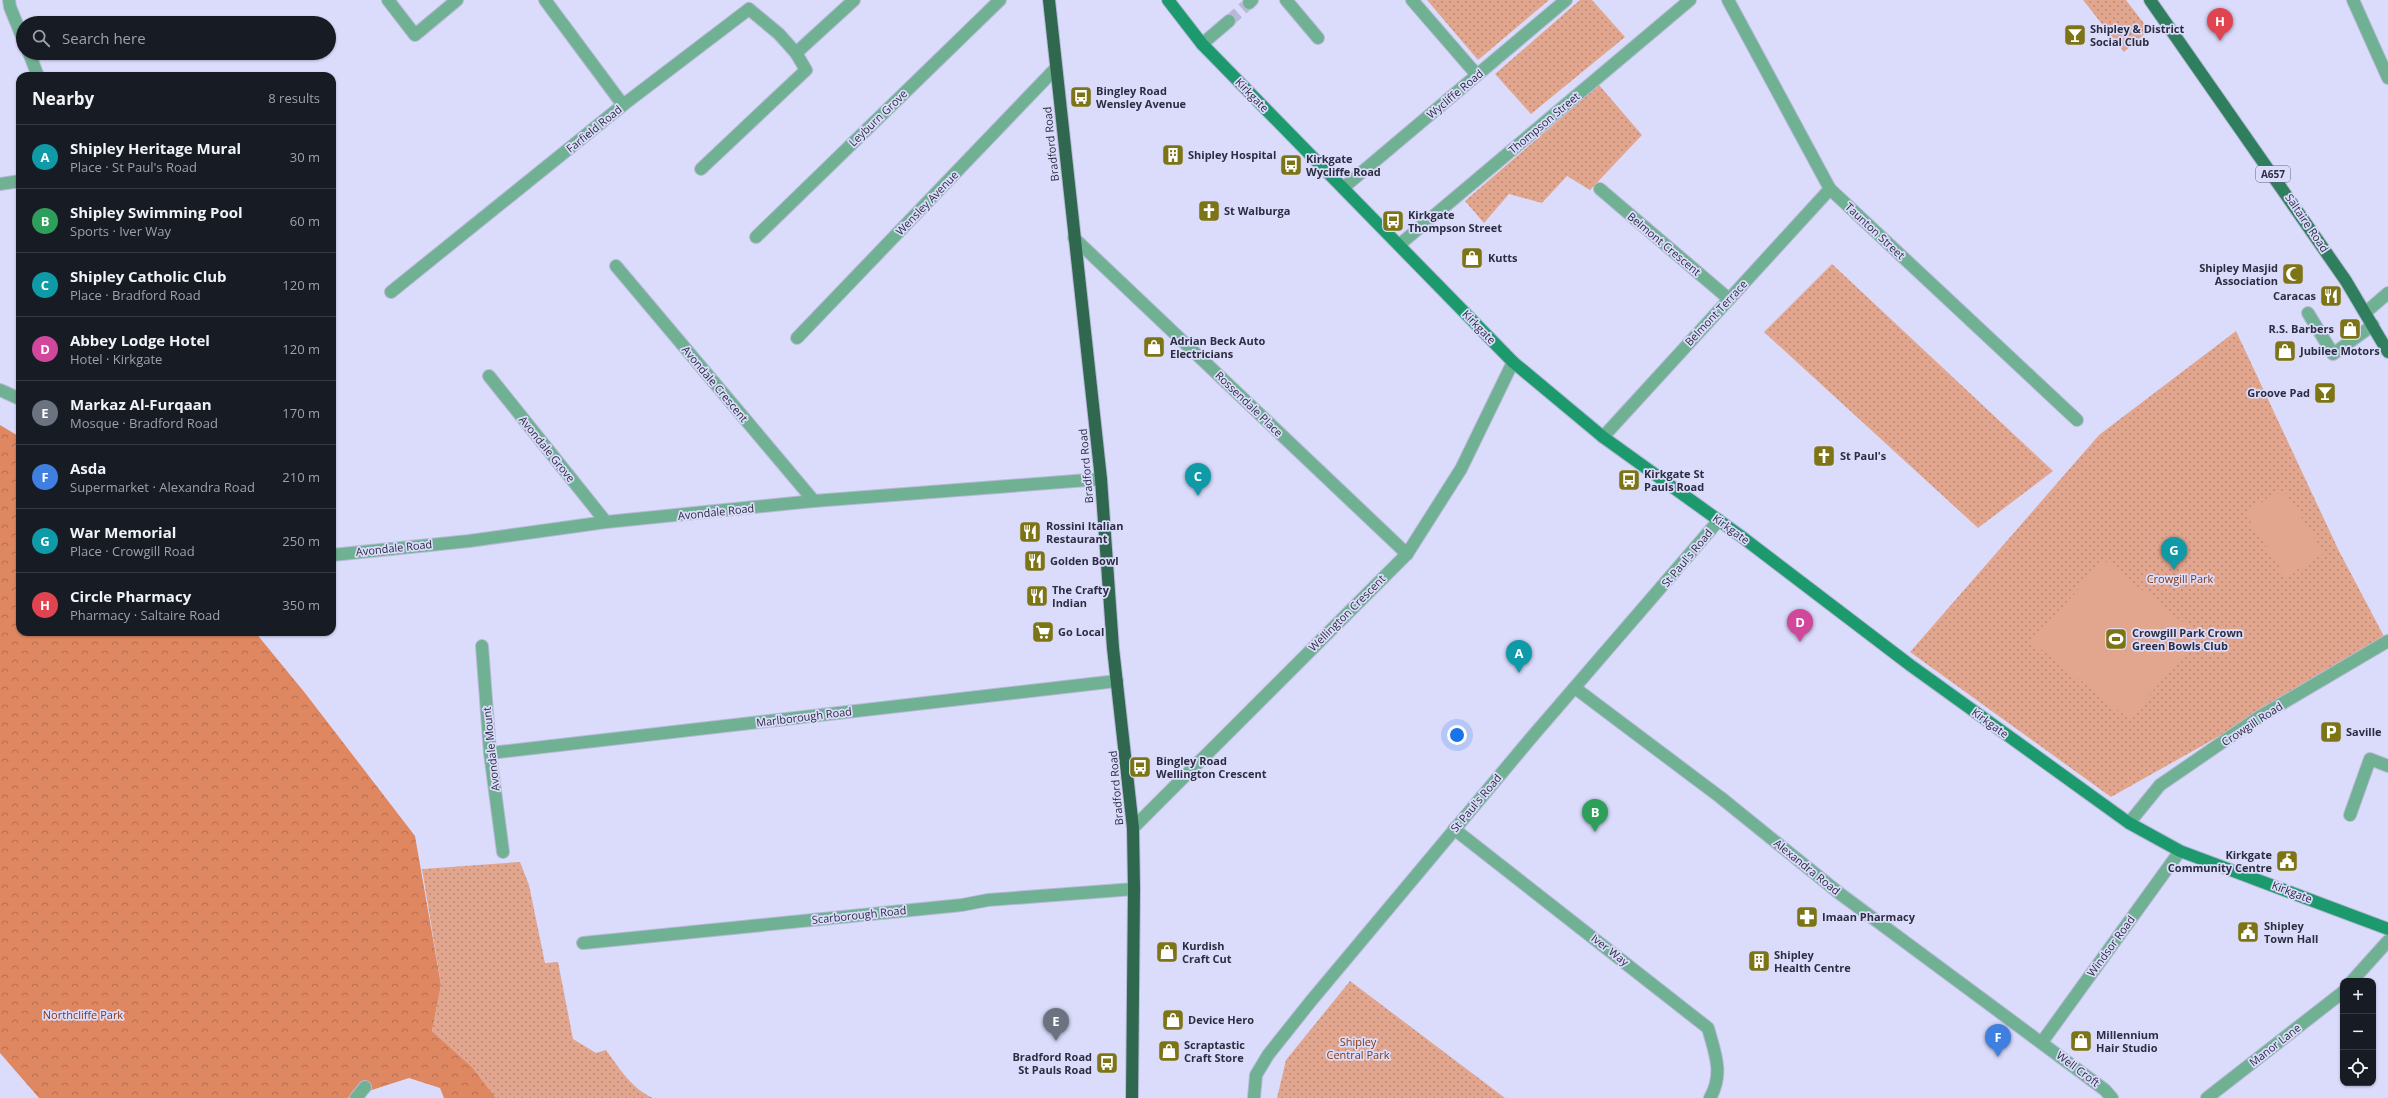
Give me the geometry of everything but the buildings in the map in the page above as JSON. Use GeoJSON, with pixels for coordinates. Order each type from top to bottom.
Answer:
{"type":"FeatureCollection","features":[{"type":"Feature","properties":{"kind":"highway","name":"Bradford Road"},"geometry":{"type":"LineString","coordinates":[[1049,0],[1101,479],[1117,681],[1133,828],[1134,889],[1132,1098]]}},
{"type":"Feature","properties":{"kind":"main road","name":"Saltaire Road"},"geometry":{"type":"LineString","coordinates":[[2150,0],[2292,200],[2366,312],[2388,352]]}},
{"type":"Feature","properties":{"kind":"street"},"geometry":{"type":"LineString","coordinates":[[9,0],[16,22]]}},
{"type":"Feature","properties":{"kind":"street"},"geometry":{"type":"LineString","coordinates":[[388,0],[415,35],[457,0]]}},
{"type":"Feature","properties":{"kind":"street"},"geometry":{"type":"LineString","coordinates":[[545,0],[624,105]]}},
{"type":"Feature","properties":{"kind":"street"},"geometry":{"type":"LineString","coordinates":[[796,53],[854,0]]}},
{"type":"Feature","properties":{"kind":"street","name":"Leyburn Grove"},"geometry":{"type":"LineString","coordinates":[[756,237],[1000,0]]}},
{"type":"Feature","properties":{"kind":"street","name":"Kirkgate"},"geometry":{"type":"LineString","coordinates":[[1168,0],[1202,44],[1513,362],[1603,437],[1719,520],[1910,665],[2129,823],[2180,851],[2388,929]]}},
{"type":"Feature","properties":{"kind":"street"},"geometry":{"type":"LineString","coordinates":[[1286,0],[1318,38]]}},
{"type":"Feature","properties":{"kind":"street"},"geometry":{"type":"LineString","coordinates":[[1412,0],[1477,75]]}},
{"type":"Feature","properties":{"kind":"street","name":"Wycliffe Road"},"geometry":{"type":"LineString","coordinates":[[1343,188],[1566,0]]}},
{"type":"Feature","properties":{"kind":"street","name":"Thompson Street"},"geometry":{"type":"LineString","coordinates":[[1399,245],[1690,0]]}},
{"type":"Feature","properties":{"kind":"street","name":"Taunton Street"},"geometry":{"type":"LineString","coordinates":[[1728,0],[1830,189],[2077,420]]}},
{"type":"Feature","properties":{"kind":"street"},"geometry":{"type":"LineString","coordinates":[[2353,0],[2388,78]]}},
{"type":"Feature","properties":{"kind":"street","name":"Farfield Road"},"geometry":{"type":"LineString","coordinates":[[392,292],[624,105],[749,9],[779,34],[796,53],[806,70],[701,169]]}},
{"type":"Feature","properties":{"kind":"street"},"geometry":{"type":"LineString","coordinates":[[1202,44],[1229,21]]}},
{"type":"Feature","properties":{"kind":"street"},"geometry":{"type":"LineString","coordinates":[[32,60],[36,72]]}},
{"type":"Feature","properties":{"kind":"street","name":"Wensley Avenue"},"geometry":{"type":"LineString","coordinates":[[797,338],[1056,68]]}},
{"type":"Feature","properties":{"kind":"street"},"geometry":{"type":"LineString","coordinates":[[0,184],[16,182]]}},
{"type":"Feature","properties":{"kind":"street","name":"Belmont Crescent"},"geometry":{"type":"LineString","coordinates":[[1600,189],[1729,299]]}},
{"type":"Feature","properties":{"kind":"street","name":"Belmont Terrace"},"geometry":{"type":"LineString","coordinates":[[1603,437],[1830,189]]}},
{"type":"Feature","properties":{"kind":"street","name":"Rossendale Place"},"geometry":{"type":"LineString","coordinates":[[1074,238],[1406,554]]}},
{"type":"Feature","properties":{"kind":"street","name":"Avondale Crescent"},"geometry":{"type":"LineString","coordinates":[[616,266],[814,501]]}},
{"type":"Feature","properties":{"kind":"street"},"geometry":{"type":"LineString","coordinates":[[2366,312],[2388,294]]}},
{"type":"Feature","properties":{"kind":"street"},"geometry":{"type":"LineString","coordinates":[[2308,314],[2333,354],[2373,325]]}},
{"type":"Feature","properties":{"kind":"street","name":"Wellington Crescent"},"geometry":{"type":"LineString","coordinates":[[1133,828],[1406,554],[1461,468],[1513,362]]}},
{"type":"Feature","properties":{"kind":"street","name":"Avondale Grove"},"geometry":{"type":"LineString","coordinates":[[489,376],[606,522]]}},
{"type":"Feature","properties":{"kind":"street"},"geometry":{"type":"LineString","coordinates":[[0,390],[16,397]]}},
{"type":"Feature","properties":{"kind":"street","name":"Avondale Road"},"geometry":{"type":"LineString","coordinates":[[336,555],[469,541],[606,522],[814,501],[1101,479]]}},
{"type":"Feature","properties":{"kind":"street","name":"St Paul's Road"},"geometry":{"type":"LineString","coordinates":[[1254,1098],[1256,1075],[1268,1055],[1311,1001],[1454,829],[1719,520]]}},
{"type":"Feature","properties":{"kind":"street","name":"Crowgill Road"},"geometry":{"type":"LineString","coordinates":[[2129,823],[2160,785],[2259,717],[2388,641]]}},
{"type":"Feature","properties":{"kind":"street","name":"Avondale Mount"},"geometry":{"type":"LineString","coordinates":[[482,646],[490,753],[504,852]]}},
{"type":"Feature","properties":{"kind":"street","name":"Marlborough Road"},"geometry":{"type":"LineString","coordinates":[[490,753],[1117,681]]}},
{"type":"Feature","properties":{"kind":"street","name":"Alexandra Road"},"geometry":{"type":"LineString","coordinates":[[1575,688],[1720,797],[1839,893],[2042,1042]]}},
{"type":"Feature","properties":{"kind":"street"},"geometry":{"type":"LineString","coordinates":[[2350,814],[2370,760],[2388,766]]}},
{"type":"Feature","properties":{"kind":"street","name":"Iver Way"},"geometry":{"type":"LineString","coordinates":[[1454,829],[1708,1028],[1719,1066],[1718,1080],[1710,1098]]}},
{"type":"Feature","properties":{"kind":"street","name":"Windsor Road"},"geometry":{"type":"LineString","coordinates":[[2042,1042],[2180,851]]}},
{"type":"Feature","properties":{"kind":"street","name":"Scarborough Road"},"geometry":{"type":"LineString","coordinates":[[583,943],[962,904],[988,900],[1134,889]]}},
{"type":"Feature","properties":{"kind":"street"},"geometry":{"type":"LineString","coordinates":[[2355,978],[2388,941]]}},
{"type":"Feature","properties":{"kind":"street","name":"Manor Lane"},"geometry":{"type":"LineString","coordinates":[[2207,1098],[2340,994]]}},
{"type":"Feature","properties":{"kind":"street","name":"Well Croft"},"geometry":{"type":"LineString","coordinates":[[2042,1042],[2105,1090],[2112,1098]]}},
{"type":"Feature","properties":{"kind":"street"},"geometry":{"type":"LineString","coordinates":[[356,1098],[365,1087]]}},
{"type":"Feature","properties":{"kind":"green space"},"geometry":{"type":"Polygon","coordinates":[[[1427,0],[1549,0],[1478,60],[1427,0]]]}},
{"type":"Feature","properties":{"kind":"green space"},"geometry":{"type":"Polygon","coordinates":[[[1580,0],[1592,0],[1625,37],[1531,114],[1495,74],[1580,0]]]}},
{"type":"Feature","properties":{"kind":"green space"},"geometry":{"type":"Polygon","coordinates":[[[2083,0],[2126,0],[2149,30],[2124,52],[2083,0]]]}},
{"type":"Feature","properties":{"kind":"green space"},"geometry":{"type":"Polygon","coordinates":[[[1599,85],[1642,135],[1590,190],[1567,176],[1542,203],[1509,194],[1484,223],[1465,201],[1599,85]]]}},
{"type":"Feature","properties":{"kind":"green space"},"geometry":{"type":"Polygon","coordinates":[[[1832,264],[2053,471],[1978,528],[1764,332],[1832,264]]]}},
{"type":"Feature","properties":{"kind":"green space","name":"Crowgill Park"},"geometry":{"type":"Polygon","coordinates":[[[2236,331],[2339,551],[2387,642],[2111,797],[1910,652],[2099,435],[2236,331]]]}},
{"type":"Feature","properties":{"kind":"green space","name":"Northcliffe Park"},"geometry":{"type":"Polygon","coordinates":[[[0,425],[16,435],[16,636],[258,636],[305,693],[415,836],[441,985],[432,1031],[472,1067],[496,1098],[444,1098],[440,1088],[409,1078],[347,1098],[39,1098],[0,1053],[0,425]]]}},
{"type":"Feature","properties":{"kind":"green space"},"geometry":{"type":"Polygon","coordinates":[[[2284,490],[2324,553],[2286,577],[2244,512],[2284,490]]]}},
{"type":"Feature","properties":{"kind":"green space","name":"Crowgill Park Crown Green Bowls Club"},"geometry":{"type":"Polygon","coordinates":[[[2104,560],[2200,636],[2129,719],[2032,642],[2104,560]]]}},
{"type":"Feature","properties":{"kind":"green space"},"geometry":{"type":"Polygon","coordinates":[[[520,862],[529,885],[545,963],[558,962],[573,1039],[596,1053],[606,1050],[632,1084],[653,1098],[496,1098],[472,1067],[432,1031],[441,985],[422,869],[520,862]]]}},
{"type":"Feature","properties":{"kind":"green space","name":"Shipley Central Park"},"geometry":{"type":"Polygon","coordinates":[[[1350,981],[1505,1098],[1277,1098],[1286,1060],[1350,981]]]}},
{"type":"Feature","properties":{"kind":"tunnel"},"geometry":{"type":"LineString","coordinates":[[1229,21],[1249,3]]}},
{"type":"Feature","properties":{"kind":"place","name":"Shipley & District Social Club"},"geometry":{"type":"Point","coordinates":[2075,35]}},
{"type":"Feature","properties":{"kind":"place","name":"Circle Pharmacy"},"geometry":{"type":"Point","coordinates":[2220,41]}},
{"type":"Feature","properties":{"kind":"place","name":"Bingley Road Wensley Avenue"},"geometry":{"type":"Point","coordinates":[1081,97]}},
{"type":"Feature","properties":{"kind":"place","name":"Shipley Hospital"},"geometry":{"type":"Point","coordinates":[1173,155]}},
{"type":"Feature","properties":{"kind":"place","name":"Kirkgate Wycliffe Road"},"geometry":{"type":"Point","coordinates":[1291,165]}},
{"type":"Feature","properties":{"kind":"place","name":"St Walburga"},"geometry":{"type":"Point","coordinates":[1209,211]}},
{"type":"Feature","properties":{"kind":"place","name":"Kirkgate Thompson Street"},"geometry":{"type":"Point","coordinates":[1393,221]}},
{"type":"Feature","properties":{"kind":"place","name":"Kutts"},"geometry":{"type":"Point","coordinates":[1472,258]}},
{"type":"Feature","properties":{"kind":"place","name":"Shipley Masjid Association"},"geometry":{"type":"Point","coordinates":[2293,274]}},
{"type":"Feature","properties":{"kind":"place","name":"Caracas"},"geometry":{"type":"Point","coordinates":[2331,296]}},
{"type":"Feature","properties":{"kind":"place","name":"R.S. Barbers"},"geometry":{"type":"Point","coordinates":[2350,329]}},
{"type":"Feature","properties":{"kind":"place","name":"Adrian Beck Auto Electricians"},"geometry":{"type":"Point","coordinates":[1154,347]}},
{"type":"Feature","properties":{"kind":"place","name":"Jubilee Motors"},"geometry":{"type":"Point","coordinates":[2285,351]}},
{"type":"Feature","properties":{"kind":"place","name":"Groove Pad"},"geometry":{"type":"Point","coordinates":[2325,393]}},
{"type":"Feature","properties":{"kind":"place","name":"St Paul's"},"geometry":{"type":"Point","coordinates":[1824,456]}},
{"type":"Feature","properties":{"kind":"place","name":"Kirkgate St Pauls Road"},"geometry":{"type":"Point","coordinates":[1629,480]}},
{"type":"Feature","properties":{"kind":"place","name":"Shipley Catholic Club"},"geometry":{"type":"Point","coordinates":[1198,496]}},
{"type":"Feature","properties":{"kind":"place","name":"Rossini Italian Restaurant"},"geometry":{"type":"Point","coordinates":[1030,532]}},
{"type":"Feature","properties":{"kind":"place","name":"Golden Bowl"},"geometry":{"type":"Point","coordinates":[1035,561]}},
{"type":"Feature","properties":{"kind":"place","name":"War Memorial"},"geometry":{"type":"Point","coordinates":[2174,570]}},
{"type":"Feature","properties":{"kind":"place","name":"The Crafty Indian"},"geometry":{"type":"Point","coordinates":[1037,596]}},
{"type":"Feature","properties":{"kind":"place","name":"Go Local"},"geometry":{"type":"Point","coordinates":[1043,632]}},
{"type":"Feature","properties":{"kind":"place","name":"Crowgill Park Crown Green Bowls Club"},"geometry":{"type":"Point","coordinates":[2116,639]}},
{"type":"Feature","properties":{"kind":"place","name":"Abbey Lodge Hotel"},"geometry":{"type":"Point","coordinates":[1800,642]}},
{"type":"Feature","properties":{"kind":"place","name":"Shipley Heritage Mural"},"geometry":{"type":"Point","coordinates":[1519,673]}},
{"type":"Feature","properties":{"kind":"place","name":"Saville"},"geometry":{"type":"Point","coordinates":[2331,732]}},
{"type":"Feature","properties":{"kind":"place","name":"Bingley Road Wellington Crescent"},"geometry":{"type":"Point","coordinates":[1140,767]}},
{"type":"Feature","properties":{"kind":"place","name":"Shipley Swimming Pool"},"geometry":{"type":"Point","coordinates":[1595,832]}},
{"type":"Feature","properties":{"kind":"place","name":"Kirkgate Community Centre"},"geometry":{"type":"Point","coordinates":[2287,861]}},
{"type":"Feature","properties":{"kind":"place","name":"Imaan Pharmacy"},"geometry":{"type":"Point","coordinates":[1807,917]}},
{"type":"Feature","properties":{"kind":"place","name":"Shipley Town Hall"},"geometry":{"type":"Point","coordinates":[2248,932]}},
{"type":"Feature","properties":{"kind":"place","name":"Kurdish Craft Cut"},"geometry":{"type":"Point","coordinates":[1167,952]}},
{"type":"Feature","properties":{"kind":"place","name":"Shipley Health Centre"},"geometry":{"type":"Point","coordinates":[1759,961]}},
{"type":"Feature","properties":{"kind":"place","name":"Device Hero"},"geometry":{"type":"Point","coordinates":[1173,1020]}},
{"type":"Feature","properties":{"kind":"place","name":"Markaz Al-Furqaan"},"geometry":{"type":"Point","coordinates":[1056,1041]}},
{"type":"Feature","properties":{"kind":"place","name":"Millennium Hair Studio"},"geometry":{"type":"Point","coordinates":[2081,1041]}},
{"type":"Feature","properties":{"kind":"place","name":"Scraptastic Craft Store"},"geometry":{"type":"Point","coordinates":[1169,1051]}},
{"type":"Feature","properties":{"kind":"place","name":"Asda"},"geometry":{"type":"Point","coordinates":[1998,1057]}},
{"type":"Feature","properties":{"kind":"place","name":"Bradford Road St Pauls Road"},"geometry":{"type":"Point","coordinates":[1107,1063]}}]}
